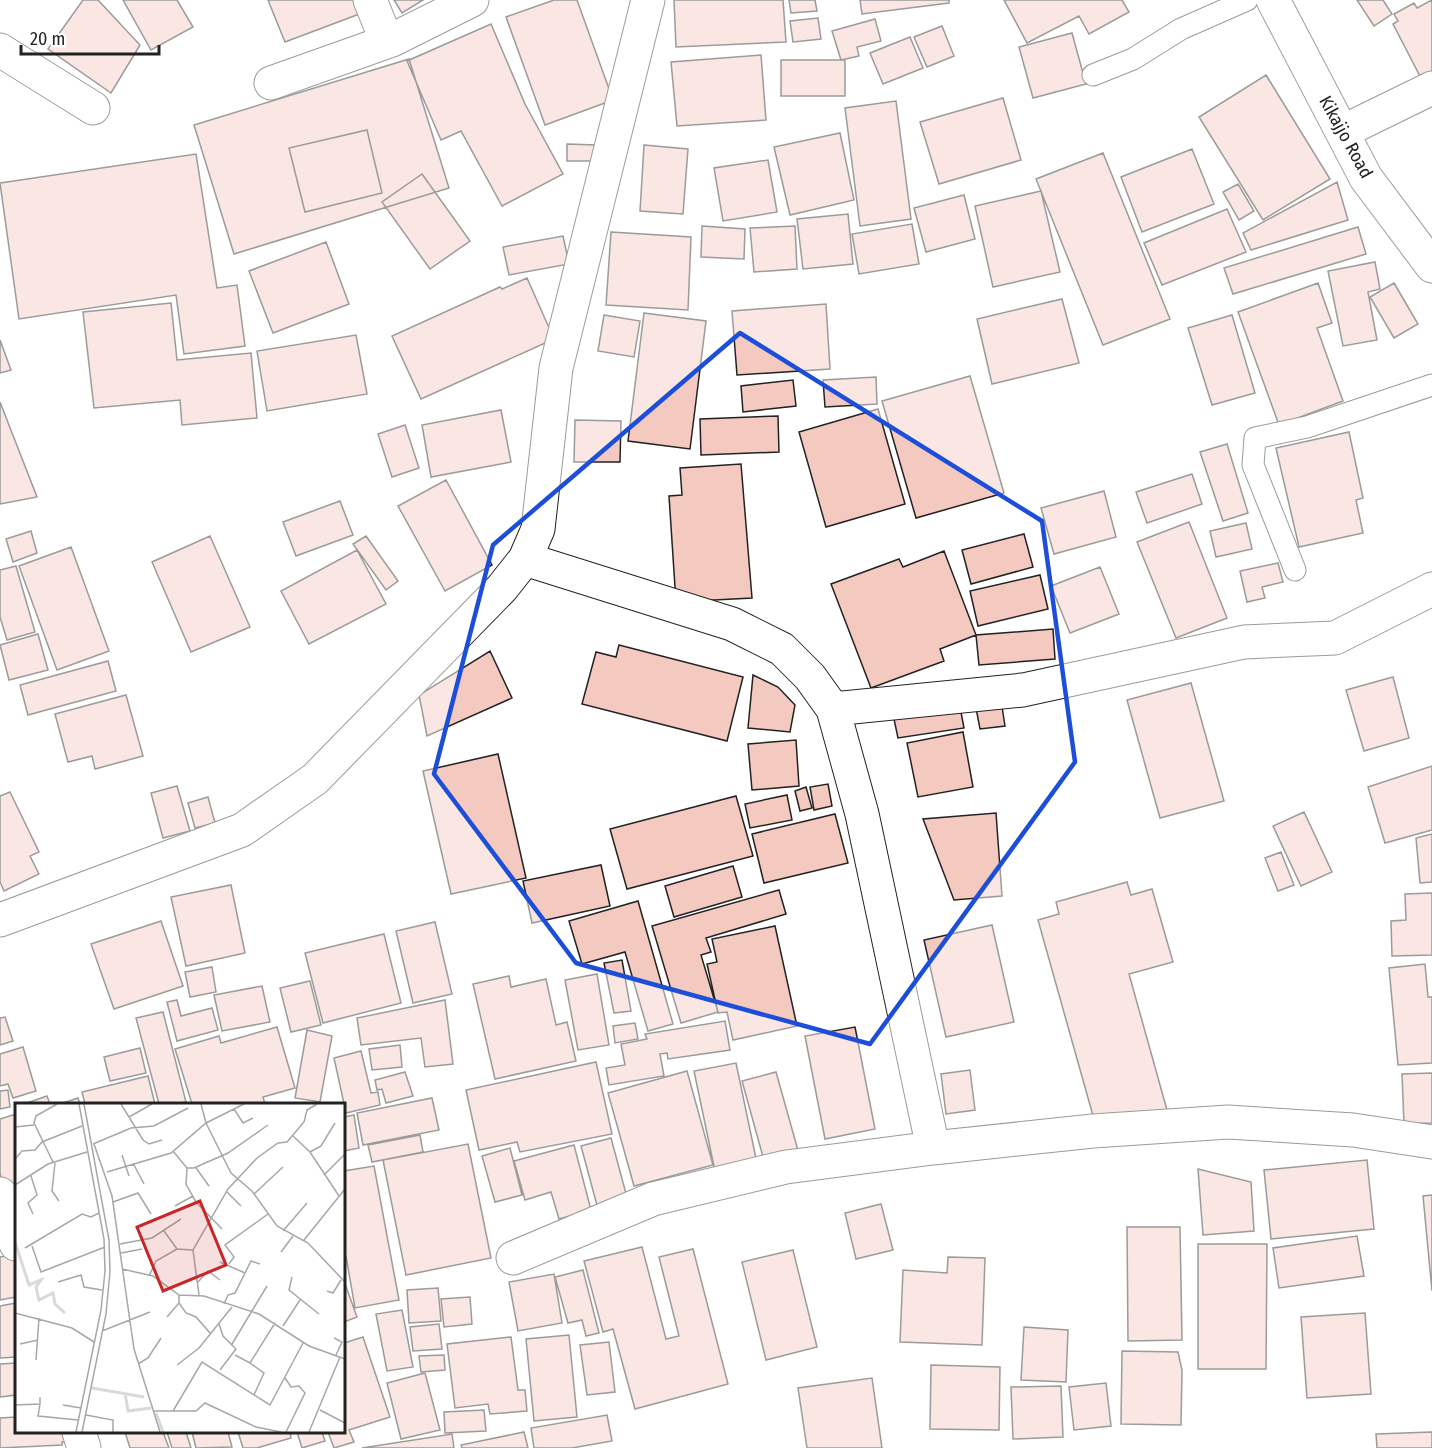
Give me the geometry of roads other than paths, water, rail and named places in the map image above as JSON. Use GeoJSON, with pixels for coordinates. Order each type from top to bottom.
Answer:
{"type":"FeatureCollection","features":[{"type":"Feature","properties":{"kind":"street"},"geometry":{"type":"LineString","coordinates":[[370,0],[383,32],[392,40]]}},
{"type":"Feature","properties":{"kind":"street"},"geometry":{"type":"LineString","coordinates":[[271,83],[392,40],[472,0]]}},
{"type":"Feature","properties":{"kind":"street"},"geometry":{"type":"LineString","coordinates":[[0,920],[242,830],[315,779],[502,588],[525,559],[538,529],[556,368],[648,0]]}},
{"type":"Feature","properties":{"kind":"street","name":"Kikajjo Road"},"geometry":{"type":"LineString","coordinates":[[1273,0],[1366,178],[1432,266]]}},
{"type":"Feature","properties":{"kind":"street"},"geometry":{"type":"LineString","coordinates":[[0,50],[93,108]]}},
{"type":"Feature","properties":{"kind":"street"},"geometry":{"type":"LineString","coordinates":[[1342,132],[1432,88]]}},
{"type":"Feature","properties":{"kind":"street"},"geometry":{"type":"LineString","coordinates":[[525,559],[732,624],[782,649],[810,677],[833,709],[862,814],[933,1148]]}},
{"type":"Feature","properties":{"kind":"street"},"geometry":{"type":"LineString","coordinates":[[833,709],[1023,690],[1244,642],[1335,638],[1432,589]]}},
{"type":"Feature","properties":{"kind":"street"},"geometry":{"type":"LineString","coordinates":[[513,1258],[663,1196],[786,1167],[933,1148],[1093,1131],[1228,1122],[1353,1130],[1432,1142]]}},
{"type":"Feature","properties":{"kind":"street"},"geometry":{"type":"LineString","coordinates":[[0,1194],[15,1241]]}},
{"type":"Feature","properties":{"kind":"street"},"geometry":{"type":"LineString","coordinates":[[80,1433],[84,1448]]}},
{"type":"Feature","properties":{"kind":"lane"},"geometry":{"type":"LineString","coordinates":[[1093,75],[1133,59],[1181,29],[1247,0]]}},
{"type":"Feature","properties":{"kind":"lane"},"geometry":{"type":"LineString","coordinates":[[1295,570],[1253,465],[1255,438],[1306,427],[1432,385]]}}]}
